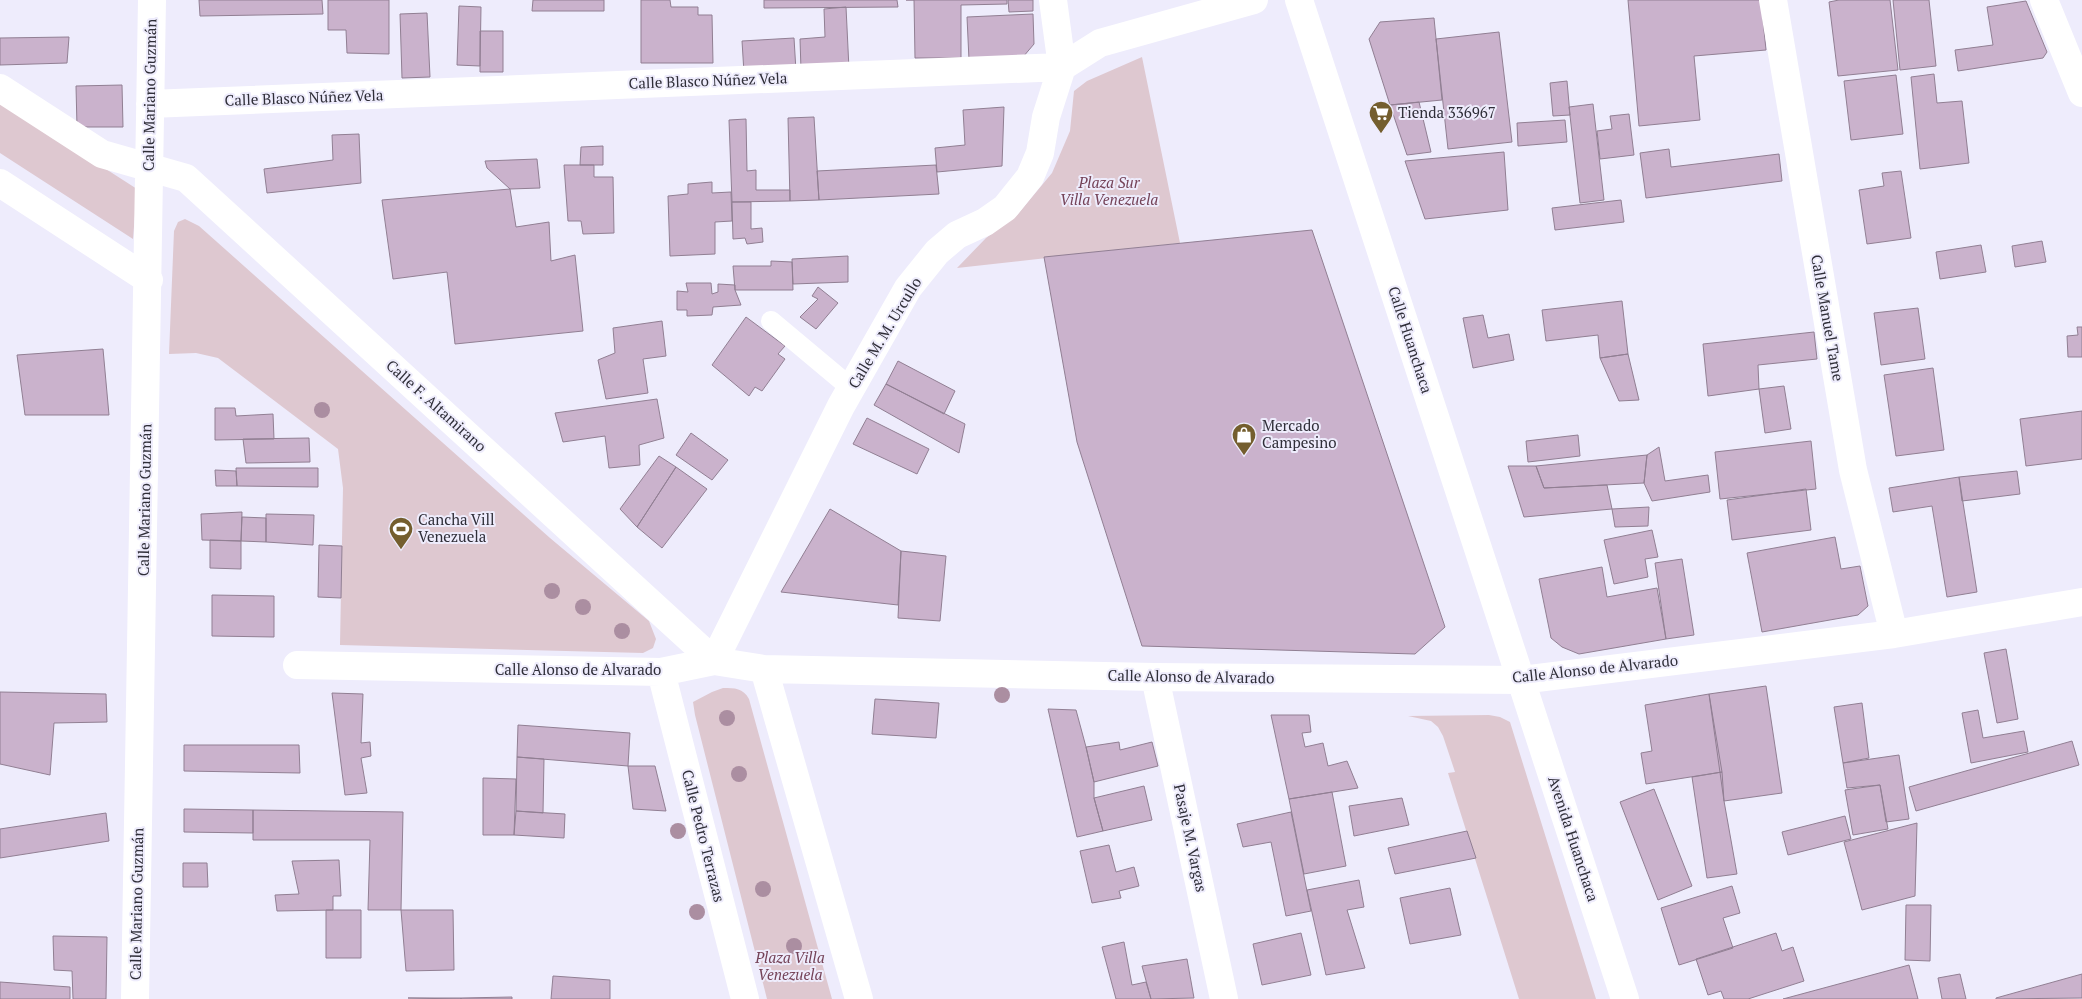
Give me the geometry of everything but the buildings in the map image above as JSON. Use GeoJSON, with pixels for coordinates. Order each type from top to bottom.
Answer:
{"type":"FeatureCollection","features":[{"type":"Feature","properties":{"kind":"street","name":"Calle Mariano Guzmán"},"geometry":{"type":"LineString","coordinates":[[135,999],[152,0]]}},
{"type":"Feature","properties":{"kind":"street","name":"Calle M. M. Urcullo"},"geometry":{"type":"LineString","coordinates":[[714,660],[851,388],[908,288],[937,252],[957,235],[985,222],[1005,208],[1030,177],[1040,154],[1046,117],[1062,67],[1053,0]]}},
{"type":"Feature","properties":{"kind":"street","name":"Calle Blasco Núñez Vela"},"geometry":{"type":"LineString","coordinates":[[150,104],[1062,67],[1100,43],[1209,6],[1254,0]]}},
{"type":"Feature","properties":{"kind":"street","name":"Calle Huanchaca"},"geometry":{"type":"LineString","coordinates":[[1299,0],[1521,680]]}},
{"type":"Feature","properties":{"kind":"street","name":"Calle Manuel Tame"},"geometry":{"type":"LineString","coordinates":[[1773,0],[1852,470],[1894,634]]}},
{"type":"Feature","properties":{"kind":"street"},"geometry":{"type":"LineString","coordinates":[[2044,0],[2082,93]]}},
{"type":"Feature","properties":{"kind":"street","name":"Calle F. Altamirano"},"geometry":{"type":"LineString","coordinates":[[0,88],[102,154],[186,178],[714,660]]}},
{"type":"Feature","properties":{"kind":"street"},"geometry":{"type":"LineString","coordinates":[[0,183],[148,280]]}},
{"type":"Feature","properties":{"kind":"street","name":"Calle Alonso de Alvarado"},"geometry":{"type":"LineString","coordinates":[[297,665],[661,672],[714,660],[764,669],[1155,677],[1521,680],[1894,634],[2082,602]]}},
{"type":"Feature","properties":{"kind":"street"},"geometry":{"type":"LineString","coordinates":[[764,669],[859,999]]}},
{"type":"Feature","properties":{"kind":"street","name":"Calle Pedro Terrazas"},"geometry":{"type":"LineString","coordinates":[[661,672],[744,999]]}},
{"type":"Feature","properties":{"kind":"street","name":"Pasaje M. Vargas"},"geometry":{"type":"LineString","coordinates":[[1155,677],[1224,999]]}},
{"type":"Feature","properties":{"kind":"street","name":"Avenida Huanchaca"},"geometry":{"type":"LineString","coordinates":[[1521,680],[1625,999]]}},
{"type":"Feature","properties":{"kind":"lane"},"geometry":{"type":"LineString","coordinates":[[771,320],[851,388]]}},
{"type":"Feature","properties":{"kind":"green space","name":"Plaza Sur Villa Venezuela"},"geometry":{"type":"Polygon","coordinates":[[[1142,57],[1180,243],[957,268],[986,238],[1017,215],[1052,173],[1070,131],[1074,91],[1087,81],[1142,57]]]}},
{"type":"Feature","properties":{"kind":"green space"},"geometry":{"type":"Polygon","coordinates":[[[0,101],[137,189],[133,239],[0,153],[0,101]]]}},
{"type":"Feature","properties":{"kind":"green space"},"geometry":{"type":"Polygon","coordinates":[[[185,219],[199,226],[550,538],[649,621],[656,639],[653,648],[643,653],[340,645],[343,488],[338,449],[218,358],[196,353],[169,354],[174,231],[178,222],[185,219]]]}},
{"type":"Feature","properties":{"kind":"green space","name":"Plaza Villa Venezuela"},"geometry":{"type":"Polygon","coordinates":[[[723,688],[738,689],[749,699],[832,999],[767,999],[693,702],[723,688]]]}},
{"type":"Feature","properties":{"kind":"green space"},"geometry":{"type":"Polygon","coordinates":[[[1489,715],[1500,717],[1510,722],[1596,999],[1519,999],[1448,773],[1455,772],[1443,736],[1438,727],[1431,721],[1408,716],[1489,715]]]}},
{"type":"Feature","properties":{"kind":"place","name":"Tienda 336967"},"geometry":{"type":"Point","coordinates":[1381,134]}},
{"type":"Feature","properties":{"kind":"place","name":"Mercado Campesino"},"geometry":{"type":"Point","coordinates":[1244,456]}},
{"type":"Feature","properties":{"kind":"place","name":"Cancha Vill Venezuela"},"geometry":{"type":"Point","coordinates":[401,550]}}]}
